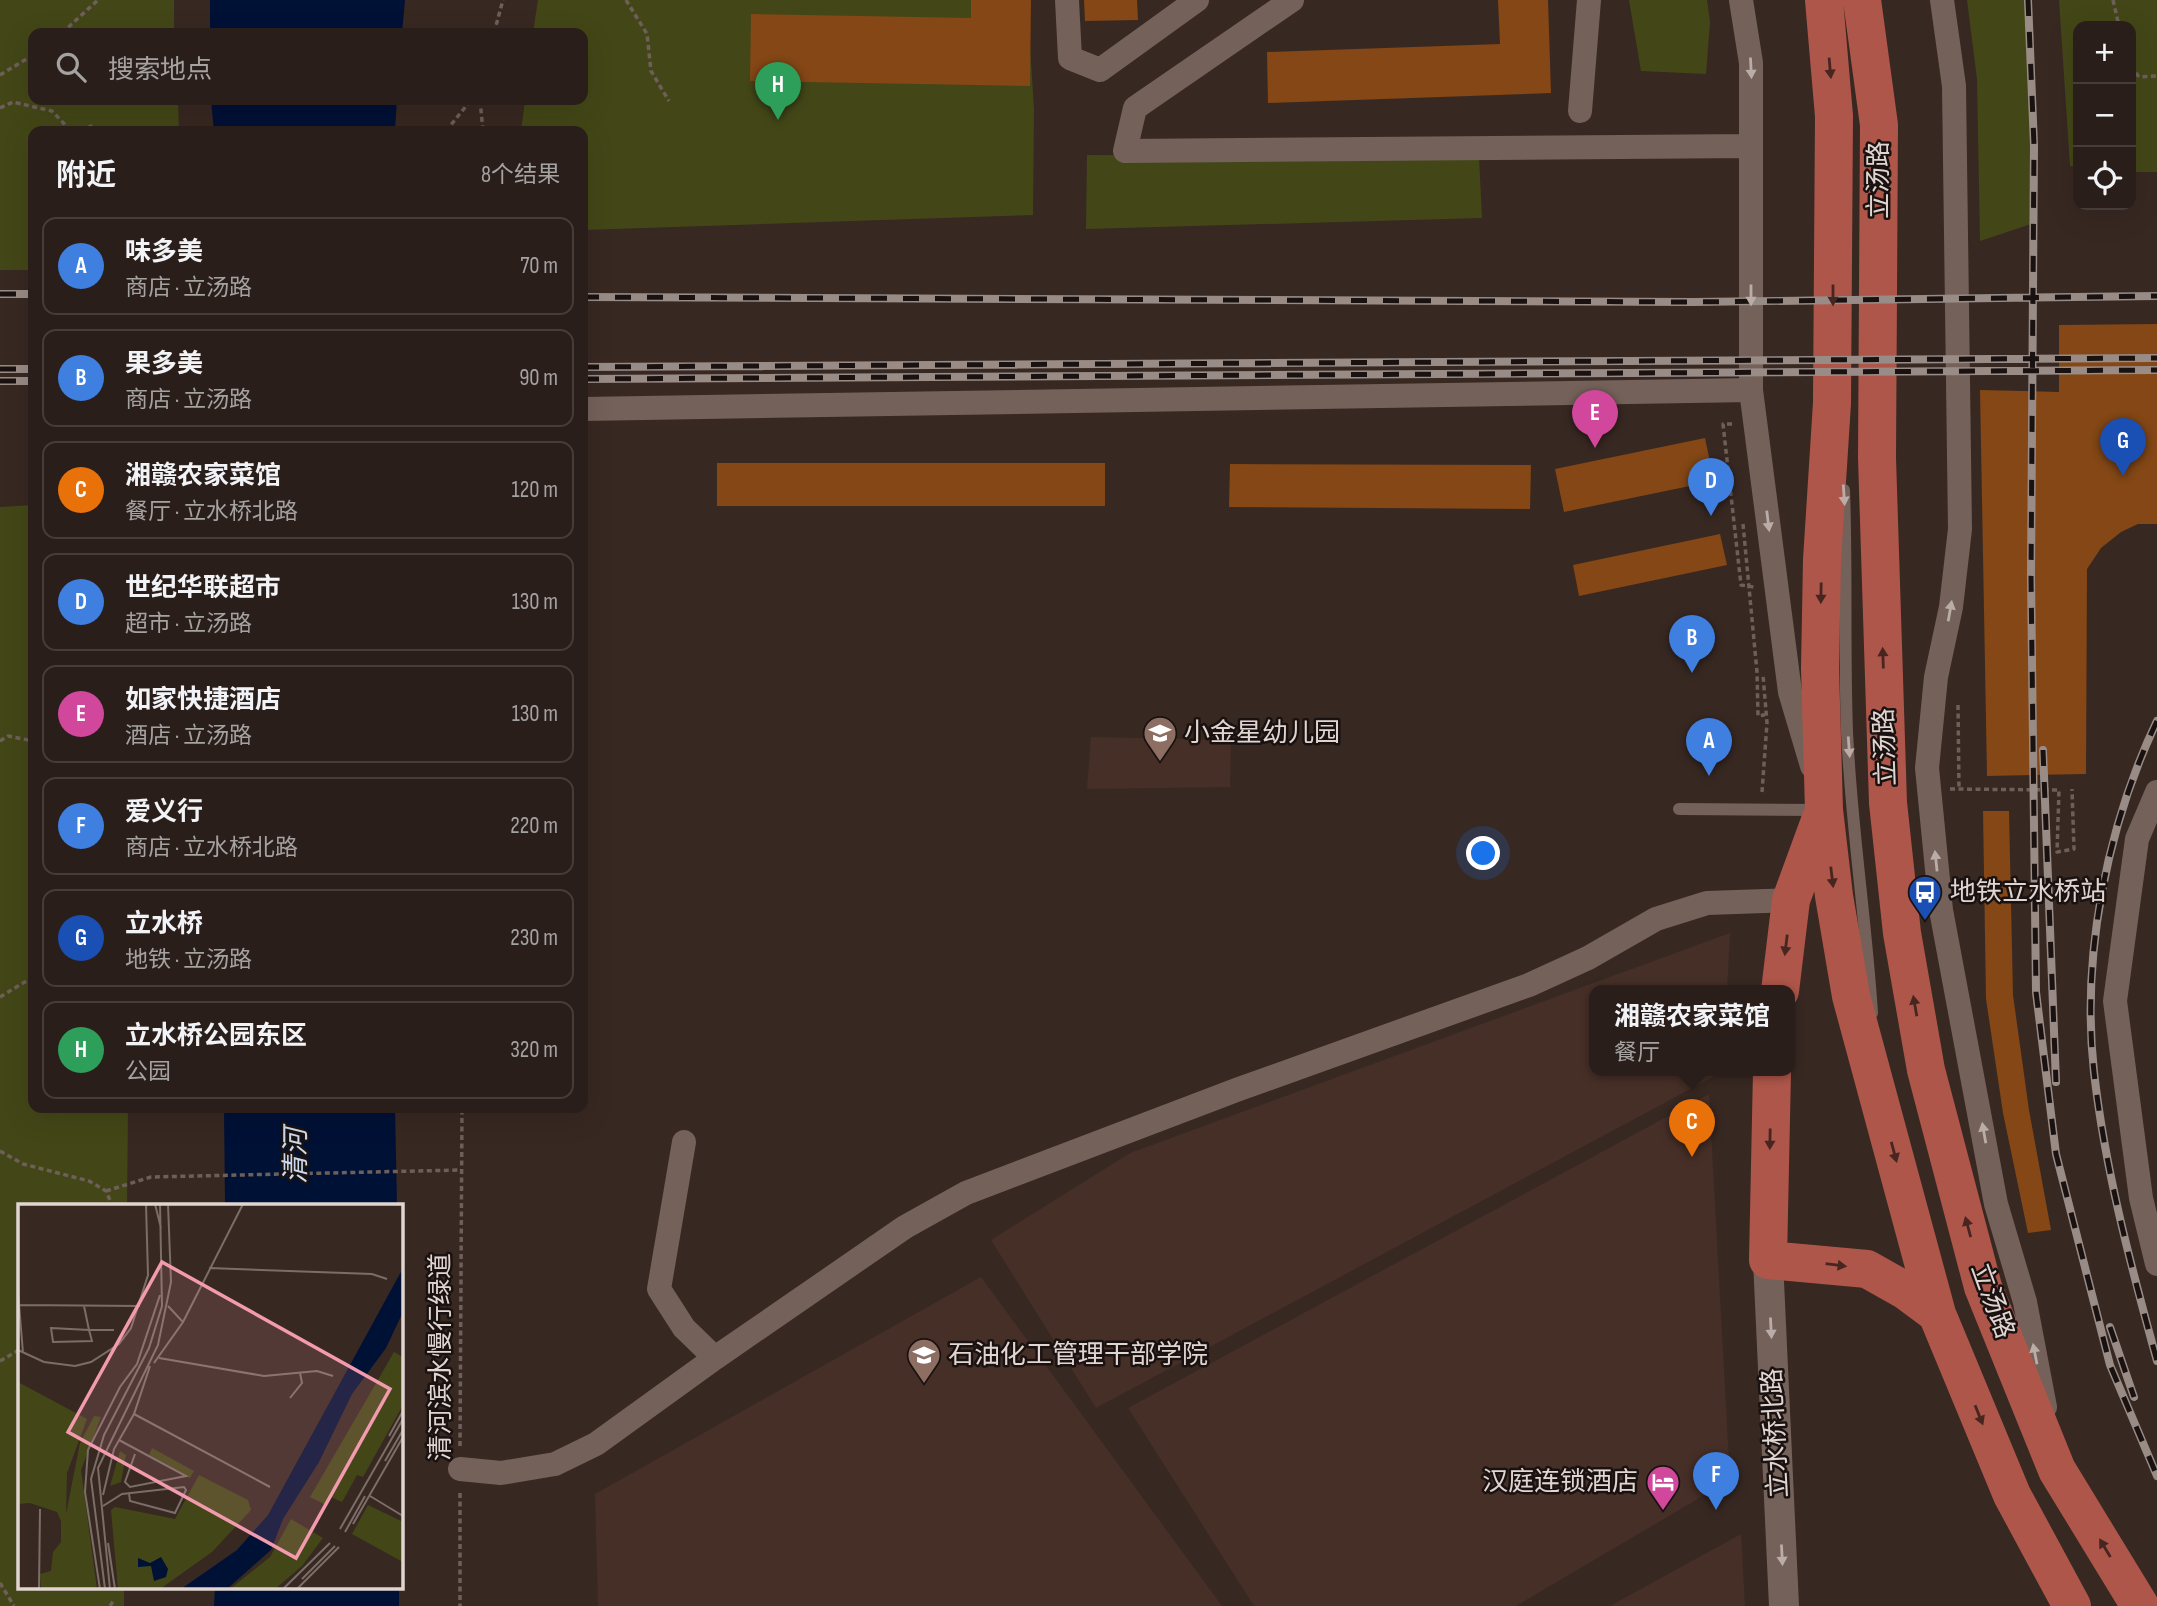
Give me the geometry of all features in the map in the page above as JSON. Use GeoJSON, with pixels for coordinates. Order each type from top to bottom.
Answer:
{"type":"FeatureCollection","features":[{"type":"Feature","properties":{"kind":"main road","name":"立汤路"},"geometry":{"type":"LineString","coordinates":[[1824,0],[1835,116],[1832,403],[1822,560],[1820,668],[1824,810],[1834,897],[1852,996],[1937,1314],[2012,1495],[2072,1606]]}},
{"type":"Feature","properties":{"kind":"main road","name":"立汤路"},"geometry":{"type":"LineString","coordinates":[[1862,0],[1879,125],[1877,472],[1888,803],[1902,933],[1926,1070],[1983,1287],[2057,1470],[2140,1606]]}},
{"type":"Feature","properties":{"kind":"main road"},"geometry":{"type":"LineString","coordinates":[[1781,985],[1791,900],[1824,810]]}},
{"type":"Feature","properties":{"kind":"main road"},"geometry":{"type":"LineString","coordinates":[[1772,1076],[1768,1260],[1867,1269],[1906,1291],[1937,1314]]}},
{"type":"Feature","properties":{"kind":"street"},"geometry":{"type":"LineString","coordinates":[[1067,0],[1070,58],[1100,70],[1197,0]]}},
{"type":"Feature","properties":{"kind":"street"},"geometry":{"type":"LineString","coordinates":[[1292,0],[1135,108],[1125,151],[1751,146]]}},
{"type":"Feature","properties":{"kind":"street"},"geometry":{"type":"LineString","coordinates":[[1580,111],[1589,0]]}},
{"type":"Feature","properties":{"kind":"street","name":"立汤路"},"geometry":{"type":"LineString","coordinates":[[1741,0],[1751,64],[1751,390],[1790,692],[1824,810]]}},
{"type":"Feature","properties":{"kind":"street","name":"立汤路"},"geometry":{"type":"LineString","coordinates":[[1942,0],[1954,86],[1961,530],[1951,607],[1936,677],[1927,768],[1941,910],[1996,1205],[2025,1302],[2057,1470]]}},
{"type":"Feature","properties":{"kind":"street"},"geometry":{"type":"LineString","coordinates":[[588,409],[1751,390]]}},
{"type":"Feature","properties":{"kind":"street"},"geometry":{"type":"LineString","coordinates":[[2157,792],[2137,839],[2115,1001],[2149,1194],[2157,1264]]}},
{"type":"Feature","properties":{"kind":"street"},"geometry":{"type":"LineString","coordinates":[[460,1469],[502,1473],[555,1464],[596,1444],[905,1227],[966,1193],[1239,1089],[1529,985],[1588,958],[1656,919],[1707,903],[1791,900]]}},
{"type":"Feature","properties":{"kind":"street"},"geometry":{"type":"LineString","coordinates":[[684,1142],[659,1289],[684,1328],[715,1358]]}},
{"type":"Feature","properties":{"kind":"street","name":"立水桥北路"},"geometry":{"type":"LineString","coordinates":[[1768,1260],[1784,1606]]}},
{"type":"Feature","properties":{"kind":"lane"},"geometry":{"type":"LineString","coordinates":[[1832,403],[1842,472],[1847,602],[1847,730],[1854,829],[1869,957],[1877,1086]]}},
{"type":"Feature","properties":{"kind":"lane"},"geometry":{"type":"LineString","coordinates":[[1679,809],[1824,810]]}},
{"type":"Feature","properties":{"kind":"path"},"geometry":{"type":"LineString","coordinates":[[67,28],[98,0]]}},
{"type":"Feature","properties":{"kind":"path"},"geometry":{"type":"LineString","coordinates":[[495,28],[503,0]]}},
{"type":"Feature","properties":{"kind":"path"},"geometry":{"type":"LineString","coordinates":[[626,0],[647,34],[651,71],[669,101]]}},
{"type":"Feature","properties":{"kind":"path"},"geometry":{"type":"LineString","coordinates":[[2113,0],[2118,21]]}},
{"type":"Feature","properties":{"kind":"path"},"geometry":{"type":"LineString","coordinates":[[0,75],[28,58]]}},
{"type":"Feature","properties":{"kind":"path"},"geometry":{"type":"LineString","coordinates":[[2136,73],[2139,77],[2157,76]]}},
{"type":"Feature","properties":{"kind":"path"},"geometry":{"type":"LineString","coordinates":[[0,108],[13,102],[52,111],[66,126]]}},
{"type":"Feature","properties":{"kind":"path"},"geometry":{"type":"LineString","coordinates":[[450,126],[467,105]]}},
{"type":"Feature","properties":{"kind":"path"},"geometry":{"type":"LineString","coordinates":[[480,105],[483,126]]}},
{"type":"Feature","properties":{"kind":"path"},"geometry":{"type":"LineString","coordinates":[[1733,424],[1723,424],[1739,571],[1741,585],[1754,586],[1766,711],[1761,802]]}},
{"type":"Feature","properties":{"kind":"path"},"geometry":{"type":"LineString","coordinates":[[1742,512],[1757,672],[1758,716],[1764,715],[1766,667]]}},
{"type":"Feature","properties":{"kind":"path"},"geometry":{"type":"LineString","coordinates":[[1958,705],[1959,789]]}},
{"type":"Feature","properties":{"kind":"path"},"geometry":{"type":"LineString","coordinates":[[0,741],[8,736],[28,740]]}},
{"type":"Feature","properties":{"kind":"path"},"geometry":{"type":"LineString","coordinates":[[1946,789],[2059,790],[2057,852],[2074,849],[2072,789]]}},
{"type":"Feature","properties":{"kind":"path"},"geometry":{"type":"LineString","coordinates":[[0,997],[28,980]]}},
{"type":"Feature","properties":{"kind":"path","name":"清河滨水慢行绿道"},"geometry":{"type":"LineString","coordinates":[[460,1606],[461,1113]]}},
{"type":"Feature","properties":{"kind":"path"},"geometry":{"type":"LineString","coordinates":[[0,1151],[23,1164],[89,1181],[106,1191],[112,1204]]}},
{"type":"Feature","properties":{"kind":"path"},"geometry":{"type":"LineString","coordinates":[[106,1191],[151,1177],[461,1170]]}},
{"type":"Feature","properties":{"kind":"path"},"geometry":{"type":"LineString","coordinates":[[0,1361],[18,1351]]}},
{"type":"Feature","properties":{"kind":"path"},"geometry":{"type":"LineString","coordinates":[[0,1583],[14,1606]]}},
{"type":"Feature","properties":{"kind":"path"},"geometry":{"type":"LineString","coordinates":[[110,1606],[114,1600]]}},
{"type":"Feature","properties":{"kind":"shaded area","name":"小金星幼儿园"},"geometry":{"type":"Polygon","coordinates":[[[1091,737],[1231,740],[1230,787],[1087,789],[1091,737]]]}},
{"type":"Feature","properties":{"kind":"shaded area"},"geometry":{"type":"Polygon","coordinates":[[[1730,933],[1727,985],[1589,985],[1589,1076],[1715,1076],[1096,1408],[991,1240],[1130,1153],[1730,933]]]}},
{"type":"Feature","properties":{"kind":"shaded area"},"geometry":{"type":"Polygon","coordinates":[[[1709,1094],[1730,1480],[1516,1606],[1254,1606],[1128,1408],[1709,1094]]]}},
{"type":"Feature","properties":{"kind":"shaded area","name":"石油化工管理干部学院"},"geometry":{"type":"Polygon","coordinates":[[[981,1277],[1222,1606],[598,1606],[595,1494],[981,1277]]]}},
{"type":"Feature","properties":{"kind":"shaded area"},"geometry":{"type":"Polygon","coordinates":[[[1741,1534],[1745,1606],[1610,1606],[1741,1534]]]}},
{"type":"Feature","properties":{"kind":"green space"},"geometry":{"type":"Polygon","coordinates":[[[0,0],[174,0],[174,28],[28,28],[28,105],[178,105],[179,126],[28,126],[28,270],[0,270],[0,0]]]}},
{"type":"Feature","properties":{"kind":"green space"},"geometry":{"type":"Polygon","coordinates":[[[538,0],[1027,0],[1034,109],[1033,215],[588,230],[588,126],[522,126],[524,105],[588,105],[588,28],[534,28],[538,0]]]}},
{"type":"Feature","properties":{"kind":"green space"},"geometry":{"type":"Polygon","coordinates":[[[1629,0],[1707,0],[1710,22],[1706,74],[1641,71],[1629,0]]]}},
{"type":"Feature","properties":{"kind":"green space"},"geometry":{"type":"Polygon","coordinates":[[[1967,0],[2028,0],[2032,74],[2034,223],[1980,241],[1977,79],[1967,0]]]}},
{"type":"Feature","properties":{"kind":"green space"},"geometry":{"type":"Polygon","coordinates":[[[2059,0],[2157,0],[2157,172],[2136,172],[2136,21],[2073,21],[2073,166],[2070,166],[2059,0]]]}},
{"type":"Feature","properties":{"kind":"green space"},"geometry":{"type":"Polygon","coordinates":[[[1087,155],[1479,157],[1482,218],[1086,229],[1087,155]]]}},
{"type":"Feature","properties":{"kind":"green space"},"geometry":{"type":"Polygon","coordinates":[[[28,505],[28,1113],[128,1113],[127,1204],[18,1204],[18,1588],[124,1588],[124,1606],[0,1606],[0,507],[28,505]]]}},
{"type":"Feature","properties":{"kind":"water"},"geometry":{"type":"Polygon","coordinates":[[[210,0],[405,0],[402,28],[210,28],[210,0]]]}},
{"type":"Feature","properties":{"kind":"water"},"geometry":{"type":"Polygon","coordinates":[[[211,105],[397,105],[395,126],[214,126],[211,105]]]}},
{"type":"Feature","properties":{"kind":"water","name":"清河"},"geometry":{"type":"Polygon","coordinates":[[[224,1113],[395,1113],[397,1204],[225,1204],[224,1113]]]}},
{"type":"Feature","properties":{"kind":"water"},"geometry":{"type":"Polygon","coordinates":[[[215,1588],[399,1588],[399,1606],[214,1606],[215,1588]]]}},
{"type":"Feature","properties":{"kind":"building"},"geometry":{"type":"Polygon","coordinates":[[[971,0],[1031,0],[1030,86],[750,81],[751,14],[971,18],[971,0]]]}},
{"type":"Feature","properties":{"kind":"building"},"geometry":{"type":"Polygon","coordinates":[[[1084,0],[1137,0],[1138,20],[1085,21],[1084,0]]]}},
{"type":"Feature","properties":{"kind":"building"},"geometry":{"type":"Polygon","coordinates":[[[1498,0],[1548,0],[1551,93],[1268,103],[1267,52],[1500,44],[1498,0]]]}},
{"type":"Feature","properties":{"kind":"building"},"geometry":{"type":"Polygon","coordinates":[[[2157,324],[2157,524],[2138,524],[2121,532],[2101,548],[2087,569],[2086,774],[1987,776],[1980,390],[2059,392],[2059,325],[2157,324]]]}},
{"type":"Feature","properties":{"kind":"building"},"geometry":{"type":"Polygon","coordinates":[[[1705,438],[1714,481],[1564,512],[1555,469],[1705,438]]]}},
{"type":"Feature","properties":{"kind":"building"},"geometry":{"type":"Polygon","coordinates":[[[717,463],[1105,463],[1105,506],[717,506],[717,463]]]}},
{"type":"Feature","properties":{"kind":"building"},"geometry":{"type":"Polygon","coordinates":[[[1230,464],[1531,465],[1530,509],[1229,507],[1230,464]]]}},
{"type":"Feature","properties":{"kind":"building"},"geometry":{"type":"Polygon","coordinates":[[[1720,534],[1727,565],[1579,596],[1573,565],[1720,534]]]}},
{"type":"Feature","properties":{"kind":"building"},"geometry":{"type":"Polygon","coordinates":[[[1983,811],[2009,811],[2013,995],[2029,1110],[2051,1230],[2028,1233],[2003,1113],[1986,999],[1983,811]]]}},
{"type":"Feature","properties":{"kind":"railway"},"geometry":{"type":"LineString","coordinates":[[2028,0],[2034,145],[2031,576],[2036,992],[2056,1154],[2110,1365],[2157,1476]]}},
{"type":"Feature","properties":{"kind":"railway"},"geometry":{"type":"LineString","coordinates":[[0,294],[28,294]]}},
{"type":"Feature","properties":{"kind":"railway"},"geometry":{"type":"LineString","coordinates":[[588,297],[1693,302],[2157,296]]}},
{"type":"Feature","properties":{"kind":"railway"},"geometry":{"type":"LineString","coordinates":[[588,367],[2157,358]]}},
{"type":"Feature","properties":{"kind":"railway"},"geometry":{"type":"LineString","coordinates":[[0,369],[28,369]]}},
{"type":"Feature","properties":{"kind":"railway"},"geometry":{"type":"LineString","coordinates":[[588,379],[2157,370]]}},
{"type":"Feature","properties":{"kind":"railway"},"geometry":{"type":"LineString","coordinates":[[0,381],[28,381]]}},
{"type":"Feature","properties":{"kind":"railway"},"geometry":{"type":"LineString","coordinates":[[2157,721],[2139,761],[2112,848],[2102,892],[2091,983],[2094,1072],[2105,1145],[2129,1254],[2157,1361]]}},
{"type":"Feature","properties":{"kind":"railway"},"geometry":{"type":"LineString","coordinates":[[2043,750],[2056,1082]]}},
{"type":"Feature","properties":{"kind":"railway"},"geometry":{"type":"LineString","coordinates":[[2110,1327],[2134,1397]]}},
{"type":"Feature","properties":{"kind":"place","name":"立水桥公园东区"},"geometry":{"type":"Point","coordinates":[778,120]}},
{"type":"Feature","properties":{"kind":"place","name":"如家快捷酒店"},"geometry":{"type":"Point","coordinates":[1595,448]}},
{"type":"Feature","properties":{"kind":"place","name":"立水桥"},"geometry":{"type":"Point","coordinates":[2123,476]}},
{"type":"Feature","properties":{"kind":"place","name":"世纪华联超市"},"geometry":{"type":"Point","coordinates":[1711,516]}},
{"type":"Feature","properties":{"kind":"place","name":"果多美"},"geometry":{"type":"Point","coordinates":[1692,673]}},
{"type":"Feature","properties":{"kind":"place","name":"小金星幼儿园"},"geometry":{"type":"Point","coordinates":[1160,763]}},
{"type":"Feature","properties":{"kind":"place","name":"味多美"},"geometry":{"type":"Point","coordinates":[1709,776]}},
{"type":"Feature","properties":{"kind":"place","name":"地铁立水桥站"},"geometry":{"type":"Point","coordinates":[1925,922]}},
{"type":"Feature","properties":{"kind":"place","name":"湘赣农家菜馆"},"geometry":{"type":"Point","coordinates":[1692,1157]}},
{"type":"Feature","properties":{"kind":"place","name":"石油化工管理干部学院"},"geometry":{"type":"Point","coordinates":[924,1385]}},
{"type":"Feature","properties":{"kind":"place","name":"爱义行"},"geometry":{"type":"Point","coordinates":[1716,1510]}},
{"type":"Feature","properties":{"kind":"place","name":"汉庭连锁酒店"},"geometry":{"type":"Point","coordinates":[1663,1512]}}]}
